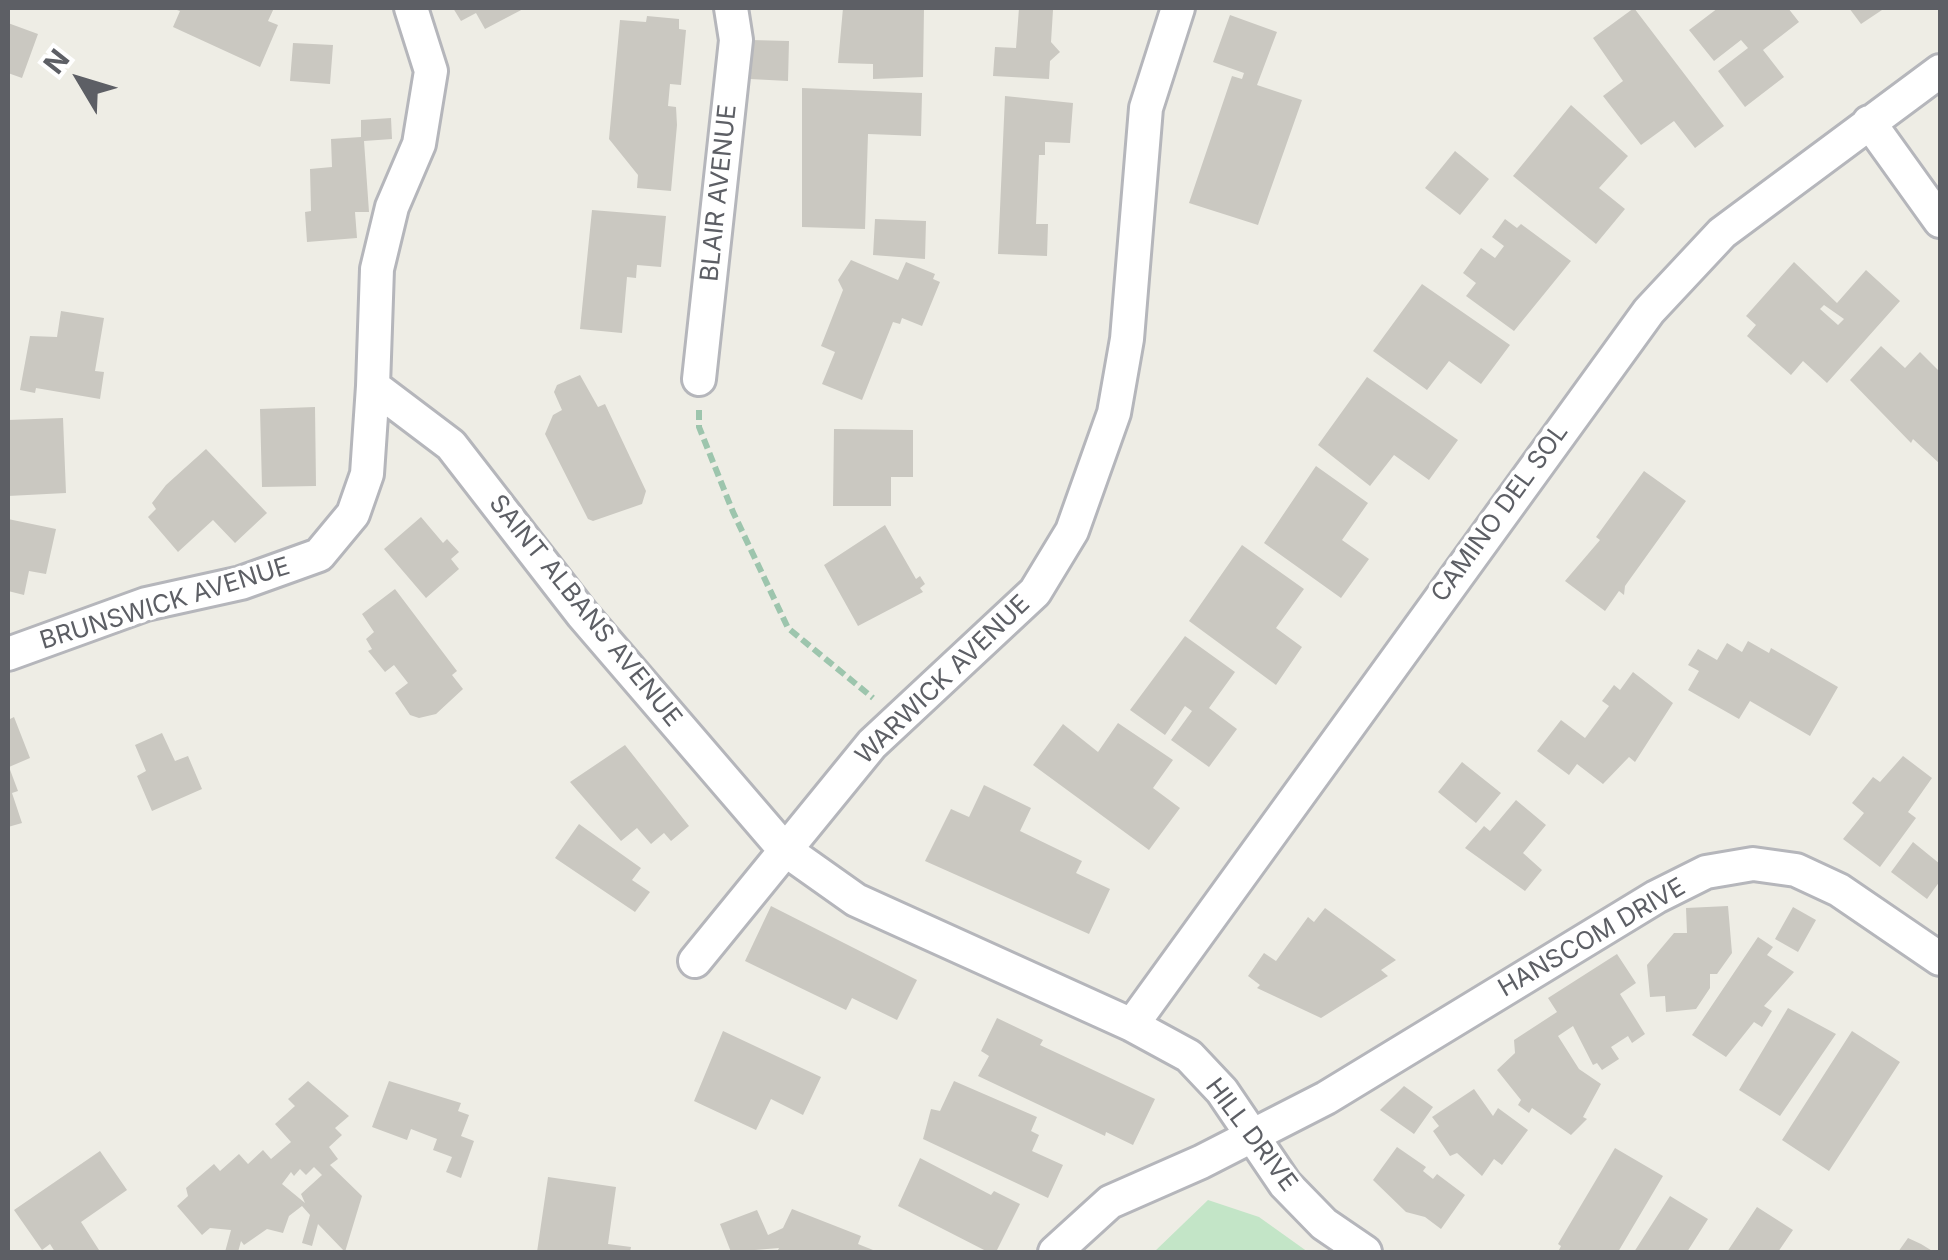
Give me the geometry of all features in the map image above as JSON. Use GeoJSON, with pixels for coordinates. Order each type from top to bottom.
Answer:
{"type":"FeatureCollection","features":[{"type":"Feature","properties":{"kind":"street"},"geometry":{"type":"LineString","coordinates":[[373,386],[377,269],[392,207],[418,144],[431,70],[411,8]]}},
{"type":"Feature","properties":{"kind":"street","name":"BLAIR AVENUE"},"geometry":{"type":"LineString","coordinates":[[699,378],[736,40],[731,8]]}},
{"type":"Feature","properties":{"kind":"street","name":"WARWICK AVENUE"},"geometry":{"type":"LineString","coordinates":[[695,961],[784,849],[898,718],[1035,592],[1072,531],[1114,413],[1127,339],[1146,108],[1178,8]]}},
{"type":"Feature","properties":{"kind":"street","name":"CAMINO DEL SOL"},"geometry":{"type":"LineString","coordinates":[[1132,1024],[1649,311],[1722,234],[1940,71]]}},
{"type":"Feature","properties":{"kind":"street"},"geometry":{"type":"LineString","coordinates":[[1869,122],[1940,220]]}},
{"type":"Feature","properties":{"kind":"street","name":"BRUNSWICK AVENUE"},"geometry":{"type":"LineString","coordinates":[[8,654],[146,604],[241,583],[319,555],[353,514],[367,474],[373,386]]}},
{"type":"Feature","properties":{"kind":"street","name":"SAINT ALBANS AVENUE"},"geometry":{"type":"LineString","coordinates":[[373,386],[451,445],[582,614],[784,849],[856,900],[1132,1024]]}},
{"type":"Feature","properties":{"kind":"street","name":"HANSCOM DRIVE"},"geometry":{"type":"LineString","coordinates":[[1055,1252],[1110,1202],[1201,1162],[1326,1098],[1656,897],[1706,872],[1752,864],[1796,870],[1840,890],[1940,959]]}},
{"type":"Feature","properties":{"kind":"street","name":"HILL DRIVE"},"geometry":{"type":"LineString","coordinates":[[1132,1024],[1189,1056],[1222,1091],[1298,1197],[1324,1224],[1366,1252]]}},
{"type":"Feature","properties":{"kind":"path"},"geometry":{"type":"LineString","coordinates":[[699,378],[699,427],[788,628],[898,718]]}},
{"type":"Feature","properties":{"kind":"green space"},"geometry":{"type":"Polygon","coordinates":[[[1208,1200],[1259,1217],[1308,1252],[1154,1252],[1208,1200]]]}},
{"type":"Feature","properties":{"kind":"building"},"geometry":{"type":"Polygon","coordinates":[[[171,8],[274,8],[268,21],[278,25],[260,67],[173,27],[180,11],[171,8]]]}},
{"type":"Feature","properties":{"kind":"building"},"geometry":{"type":"Polygon","coordinates":[[[453,8],[525,8],[485,29],[476,13],[461,21],[453,8]]]}},
{"type":"Feature","properties":{"kind":"building"},"geometry":{"type":"Polygon","coordinates":[[[843,8],[924,8],[923,77],[873,79],[873,64],[838,63],[843,8]]]}},
{"type":"Feature","properties":{"kind":"building"},"geometry":{"type":"Polygon","coordinates":[[[1019,8],[1053,10],[1051,42],[1060,52],[1050,61],[1049,79],[993,76],[995,47],[1016,48],[1019,8]]]}},
{"type":"Feature","properties":{"kind":"building"},"geometry":{"type":"Polygon","coordinates":[[[1634,8],[1724,126],[1695,148],[1674,121],[1641,145],[1603,96],[1623,81],[1593,38],[1634,8]]]}},
{"type":"Feature","properties":{"kind":"building"},"geometry":{"type":"Polygon","coordinates":[[[1718,8],[1788,8],[1799,22],[1763,50],[1784,77],[1745,107],[1718,71],[1748,48],[1741,40],[1714,61],[1689,30],[1718,8]]]}},
{"type":"Feature","properties":{"kind":"building"},"geometry":{"type":"Polygon","coordinates":[[[1849,8],[1885,8],[1861,24],[1849,8]]]}},
{"type":"Feature","properties":{"kind":"building"},"geometry":{"type":"Polygon","coordinates":[[[1230,15],[1277,32],[1257,85],[1302,100],[1258,225],[1189,203],[1232,76],[1242,79],[1244,73],[1213,62],[1230,15]]]}},
{"type":"Feature","properties":{"kind":"building"},"geometry":{"type":"Polygon","coordinates":[[[647,16],[679,19],[679,29],[686,30],[681,85],[670,84],[668,106],[676,107],[677,125],[671,191],[637,188],[638,175],[609,139],[620,20],[646,22],[647,16]]]}},
{"type":"Feature","properties":{"kind":"building"},"geometry":{"type":"Polygon","coordinates":[[[8,23],[38,34],[22,78],[8,73],[8,23]]]}},
{"type":"Feature","properties":{"kind":"building"},"geometry":{"type":"Polygon","coordinates":[[[751,40],[789,41],[788,81],[750,79],[751,40]]]}},
{"type":"Feature","properties":{"kind":"building"},"geometry":{"type":"Polygon","coordinates":[[[293,43],[333,45],[330,84],[290,81],[293,43]]]}},
{"type":"Feature","properties":{"kind":"building"},"geometry":{"type":"Polygon","coordinates":[[[802,88],[922,93],[921,136],[868,134],[865,229],[802,227],[802,88]]]}},
{"type":"Feature","properties":{"kind":"building"},"geometry":{"type":"Polygon","coordinates":[[[1005,96],[1073,103],[1070,143],[1045,142],[1045,155],[1039,155],[1036,224],[1048,224],[1047,256],[998,254],[1005,96]]]}},
{"type":"Feature","properties":{"kind":"building"},"geometry":{"type":"Polygon","coordinates":[[[1571,105],[1628,156],[1599,188],[1625,209],[1596,244],[1513,176],[1571,105]]]}},
{"type":"Feature","properties":{"kind":"building"},"geometry":{"type":"Polygon","coordinates":[[[391,118],[392,139],[364,141],[369,212],[355,212],[357,238],[307,242],[305,212],[311,211],[310,169],[332,167],[331,139],[361,137],[361,120],[391,118]]]}},
{"type":"Feature","properties":{"kind":"building"},"geometry":{"type":"Polygon","coordinates":[[[1455,151],[1489,179],[1460,215],[1425,188],[1455,151]]]}},
{"type":"Feature","properties":{"kind":"building"},"geometry":{"type":"Polygon","coordinates":[[[592,210],[666,216],[661,267],[637,265],[636,278],[627,277],[622,333],[580,329],[592,210]]]}},
{"type":"Feature","properties":{"kind":"building"},"geometry":{"type":"Polygon","coordinates":[[[875,219],[926,221],[925,259],[873,255],[875,219]]]}},
{"type":"Feature","properties":{"kind":"building"},"geometry":{"type":"Polygon","coordinates":[[[1505,219],[1517,228],[1521,224],[1571,261],[1514,331],[1466,296],[1476,283],[1463,273],[1481,248],[1495,258],[1504,246],[1492,237],[1505,219]]]}},
{"type":"Feature","properties":{"kind":"building"},"geometry":{"type":"Polygon","coordinates":[[[851,260],[898,280],[906,262],[935,274],[933,279],[940,282],[922,326],[902,318],[900,324],[893,322],[862,400],[822,384],[835,352],[821,346],[843,290],[838,280],[851,260]]]}},
{"type":"Feature","properties":{"kind":"building"},"geometry":{"type":"Polygon","coordinates":[[[1794,262],[1837,303],[1866,270],[1900,301],[1827,383],[1803,361],[1791,375],[1747,336],[1756,325],[1746,316],[1794,262]],[[1824,305],[1820,309],[1838,325],[1844,319],[1824,305]]]}},
{"type":"Feature","properties":{"kind":"building"},"geometry":{"type":"Polygon","coordinates":[[[1422,284],[1510,345],[1481,384],[1449,361],[1427,390],[1373,351],[1422,284]]]}},
{"type":"Feature","properties":{"kind":"building"},"geometry":{"type":"Polygon","coordinates":[[[61,311],[104,318],[95,371],[104,372],[100,399],[36,388],[35,393],[20,390],[30,336],[57,337],[61,311]]]}},
{"type":"Feature","properties":{"kind":"building"},"geometry":{"type":"Polygon","coordinates":[[[1881,346],[1905,368],[1920,352],[1940,372],[1940,464],[1913,439],[1911,443],[1850,380],[1881,346]]]}},
{"type":"Feature","properties":{"kind":"building"},"geometry":{"type":"Polygon","coordinates":[[[580,375],[598,407],[605,404],[646,491],[642,504],[593,521],[588,519],[545,434],[553,415],[562,410],[554,392],[557,385],[580,375]]]}},
{"type":"Feature","properties":{"kind":"building"},"geometry":{"type":"Polygon","coordinates":[[[1367,377],[1458,440],[1429,480],[1394,455],[1370,486],[1318,445],[1367,377]]]}},
{"type":"Feature","properties":{"kind":"building"},"geometry":{"type":"Polygon","coordinates":[[[315,407],[316,486],[262,487],[260,409],[315,407]]]}},
{"type":"Feature","properties":{"kind":"building"},"geometry":{"type":"Polygon","coordinates":[[[63,418],[66,493],[8,496],[8,420],[63,418]]]}},
{"type":"Feature","properties":{"kind":"building"},"geometry":{"type":"Polygon","coordinates":[[[834,429],[913,430],[913,477],[891,477],[891,506],[833,506],[834,429]]]}},
{"type":"Feature","properties":{"kind":"building"},"geometry":{"type":"Polygon","coordinates":[[[206,449],[267,513],[235,543],[213,520],[178,552],[148,517],[156,509],[152,503],[166,485],[206,449]]]}},
{"type":"Feature","properties":{"kind":"building"},"geometry":{"type":"Polygon","coordinates":[[[1316,466],[1368,503],[1342,540],[1369,559],[1341,598],[1264,543],[1316,466]]]}},
{"type":"Feature","properties":{"kind":"building"},"geometry":{"type":"Polygon","coordinates":[[[1644,471],[1686,501],[1625,586],[1624,595],[1619,591],[1605,611],[1565,581],[1600,540],[1596,537],[1644,471]]]}},
{"type":"Feature","properties":{"kind":"building"},"geometry":{"type":"Polygon","coordinates":[[[421,517],[443,543],[447,539],[459,552],[451,559],[459,569],[426,598],[384,549],[421,517]]]}},
{"type":"Feature","properties":{"kind":"building"},"geometry":{"type":"Polygon","coordinates":[[[8,519],[56,529],[46,574],[29,571],[24,595],[8,591],[8,519]]]}},
{"type":"Feature","properties":{"kind":"building"},"geometry":{"type":"Polygon","coordinates":[[[885,525],[916,579],[920,576],[925,584],[920,588],[923,592],[858,626],[824,565],[885,525]]]}},
{"type":"Feature","properties":{"kind":"building"},"geometry":{"type":"Polygon","coordinates":[[[1242,545],[1304,589],[1276,628],[1302,647],[1276,685],[1189,621],[1242,545]]]}},
{"type":"Feature","properties":{"kind":"building"},"geometry":{"type":"Polygon","coordinates":[[[395,589],[457,671],[452,675],[463,689],[436,714],[419,718],[410,715],[395,693],[408,683],[394,665],[385,672],[368,651],[372,649],[366,639],[374,632],[362,614],[395,589]]]}},
{"type":"Feature","properties":{"kind":"building"},"geometry":{"type":"Polygon","coordinates":[[[1185,636],[1235,672],[1209,708],[1237,729],[1209,767],[1171,740],[1192,711],[1185,706],[1165,735],[1130,710],[1185,636]]]}},
{"type":"Feature","properties":{"kind":"building"},"geometry":{"type":"Polygon","coordinates":[[[1748,641],[1769,653],[1771,648],[1838,687],[1810,736],[1750,701],[1739,719],[1688,690],[1699,671],[1688,665],[1698,649],[1717,660],[1727,643],[1742,652],[1748,641]]]}},
{"type":"Feature","properties":{"kind":"building"},"geometry":{"type":"Polygon","coordinates":[[[1633,672],[1673,703],[1635,762],[1629,757],[1603,784],[1577,764],[1569,775],[1537,751],[1561,720],[1585,738],[1609,706],[1602,701],[1614,685],[1620,690],[1633,672]]]}},
{"type":"Feature","properties":{"kind":"building"},"geometry":{"type":"Polygon","coordinates":[[[14,717],[30,758],[9,767],[18,791],[12,793],[22,823],[8,827],[8,720],[14,717]]]}},
{"type":"Feature","properties":{"kind":"building"},"geometry":{"type":"Polygon","coordinates":[[[1118,723],[1173,760],[1153,788],[1180,808],[1149,850],[1033,765],[1063,724],[1098,752],[1118,723]]]}},
{"type":"Feature","properties":{"kind":"building"},"geometry":{"type":"Polygon","coordinates":[[[162,733],[175,761],[188,756],[202,789],[152,811],[137,776],[146,771],[135,745],[162,733]]]}},
{"type":"Feature","properties":{"kind":"building"},"geometry":{"type":"Polygon","coordinates":[[[625,745],[689,826],[671,841],[664,833],[651,844],[637,828],[621,841],[570,782],[625,745]]]}},
{"type":"Feature","properties":{"kind":"building"},"geometry":{"type":"Polygon","coordinates":[[[1903,756],[1932,778],[1908,812],[1916,818],[1880,867],[1843,839],[1864,813],[1852,803],[1873,777],[1880,782],[1903,756]]]}},
{"type":"Feature","properties":{"kind":"building"},"geometry":{"type":"Polygon","coordinates":[[[1462,762],[1501,793],[1476,823],[1438,792],[1462,762]]]}},
{"type":"Feature","properties":{"kind":"building"},"geometry":{"type":"Polygon","coordinates":[[[984,785],[1031,808],[1020,831],[1082,861],[1076,873],[1110,889],[1089,934],[925,861],[951,809],[969,817],[984,785]]]}},
{"type":"Feature","properties":{"kind":"building"},"geometry":{"type":"Polygon","coordinates":[[[1516,800],[1546,825],[1523,853],[1542,870],[1525,891],[1465,848],[1484,826],[1490,831],[1516,800]]]}},
{"type":"Feature","properties":{"kind":"building"},"geometry":{"type":"Polygon","coordinates":[[[579,824],[641,868],[632,880],[650,892],[635,912],[555,858],[579,824]]]}},
{"type":"Feature","properties":{"kind":"building"},"geometry":{"type":"Polygon","coordinates":[[[1913,842],[1940,864],[1940,881],[1927,899],[1891,872],[1913,842]]]}},
{"type":"Feature","properties":{"kind":"building"},"geometry":{"type":"Polygon","coordinates":[[[771,906],[917,980],[897,1020],[852,998],[846,1010],[745,961],[771,906]]]}},
{"type":"Feature","properties":{"kind":"building"},"geometry":{"type":"Polygon","coordinates":[[[1728,906],[1732,953],[1717,974],[1710,974],[1710,988],[1696,1009],[1666,1012],[1665,996],[1650,997],[1647,965],[1674,933],[1687,933],[1686,908],[1728,906]]]}},
{"type":"Feature","properties":{"kind":"building"},"geometry":{"type":"Polygon","coordinates":[[[1793,907],[1816,920],[1798,952],[1775,939],[1793,907]]]}},
{"type":"Feature","properties":{"kind":"building"},"geometry":{"type":"Polygon","coordinates":[[[1325,908],[1396,960],[1381,970],[1388,976],[1321,1018],[1257,988],[1260,985],[1248,976],[1264,953],[1276,961],[1308,917],[1314,922],[1325,908]]]}},
{"type":"Feature","properties":{"kind":"building"},"geometry":{"type":"Polygon","coordinates":[[[1758,937],[1773,947],[1767,955],[1794,972],[1764,1006],[1772,1011],[1762,1027],[1754,1022],[1726,1057],[1692,1035],[1758,937]]]}},
{"type":"Feature","properties":{"kind":"building"},"geometry":{"type":"Polygon","coordinates":[[[1617,954],[1636,983],[1620,994],[1645,1034],[1632,1043],[1628,1036],[1611,1047],[1619,1059],[1602,1070],[1597,1063],[1593,1065],[1573,1026],[1558,1036],[1579,1069],[1601,1084],[1583,1117],[1587,1119],[1571,1135],[1532,1108],[1529,1113],[1518,1105],[1521,1100],[1497,1070],[1515,1053],[1514,1040],[1557,1012],[1548,998],[1617,954]]]}},
{"type":"Feature","properties":{"kind":"building"},"geometry":{"type":"Polygon","coordinates":[[[1788,1008],[1836,1034],[1780,1116],[1739,1090],[1788,1008]]]}},
{"type":"Feature","properties":{"kind":"building"},"geometry":{"type":"Polygon","coordinates":[[[997,1018],[1043,1040],[1040,1045],[1155,1099],[1133,1145],[1106,1132],[1105,1136],[978,1076],[989,1056],[981,1051],[997,1018]]]}},
{"type":"Feature","properties":{"kind":"building"},"geometry":{"type":"Polygon","coordinates":[[[723,1031],[821,1077],[803,1115],[771,1099],[756,1130],[694,1101],[723,1031]]]}},
{"type":"Feature","properties":{"kind":"building"},"geometry":{"type":"Polygon","coordinates":[[[1852,1031],[1900,1062],[1829,1171],[1782,1140],[1852,1031]]]}},
{"type":"Feature","properties":{"kind":"building"},"geometry":{"type":"Polygon","coordinates":[[[308,1081],[349,1116],[335,1128],[342,1135],[329,1147],[338,1159],[330,1165],[362,1196],[345,1252],[318,1224],[312,1246],[302,1243],[310,1215],[302,1206],[289,1216],[283,1233],[267,1229],[244,1245],[241,1241],[238,1252],[225,1252],[231,1230],[210,1228],[202,1235],[177,1206],[188,1196],[186,1188],[214,1164],[220,1171],[239,1154],[248,1164],[263,1150],[271,1159],[291,1142],[275,1124],[295,1106],[288,1099],[308,1081]],[[314,1167],[306,1175],[300,1169],[294,1176],[291,1172],[282,1184],[305,1203],[301,1194],[322,1175],[314,1167]]]}},
{"type":"Feature","properties":{"kind":"building"},"geometry":{"type":"Polygon","coordinates":[[[389,1081],[461,1103],[458,1111],[469,1115],[461,1136],[474,1141],[461,1178],[446,1172],[452,1157],[433,1150],[437,1139],[411,1129],[407,1140],[372,1127],[389,1081]]]}},
{"type":"Feature","properties":{"kind":"building"},"geometry":{"type":"Polygon","coordinates":[[[954,1081],[1037,1117],[1031,1131],[1039,1135],[1032,1151],[1063,1165],[1048,1198],[923,1139],[931,1109],[940,1111],[954,1081]]]}},
{"type":"Feature","properties":{"kind":"building"},"geometry":{"type":"Polygon","coordinates":[[[1404,1086],[1433,1107],[1414,1134],[1380,1110],[1404,1086]]]}},
{"type":"Feature","properties":{"kind":"building"},"geometry":{"type":"Polygon","coordinates":[[[1474,1089],[1493,1116],[1498,1108],[1528,1130],[1502,1165],[1494,1159],[1482,1176],[1457,1153],[1450,1156],[1433,1131],[1439,1126],[1432,1117],[1474,1089]]]}},
{"type":"Feature","properties":{"kind":"building"},"geometry":{"type":"Polygon","coordinates":[[[1397,1147],[1426,1167],[1423,1171],[1433,1179],[1437,1174],[1465,1195],[1441,1229],[1425,1217],[1406,1212],[1373,1180],[1397,1147]]]}},
{"type":"Feature","properties":{"kind":"building"},"geometry":{"type":"Polygon","coordinates":[[[1615,1148],[1663,1176],[1618,1252],[1558,1252],[1558,1244],[1615,1148]]]}},
{"type":"Feature","properties":{"kind":"building"},"geometry":{"type":"Polygon","coordinates":[[[100,1151],[127,1190],[81,1222],[99,1250],[55,1252],[50,1244],[42,1250],[14,1210],[100,1151]]]}},
{"type":"Feature","properties":{"kind":"building"},"geometry":{"type":"Polygon","coordinates":[[[920,1158],[991,1195],[994,1191],[1020,1204],[996,1252],[988,1252],[898,1206],[920,1158]]]}},
{"type":"Feature","properties":{"kind":"building"},"geometry":{"type":"Polygon","coordinates":[[[548,1177],[616,1187],[608,1244],[631,1247],[630,1252],[537,1252],[548,1177]]]}},
{"type":"Feature","properties":{"kind":"building"},"geometry":{"type":"Polygon","coordinates":[[[1670,1196],[1708,1219],[1687,1252],[1634,1252],[1670,1196]]]}},
{"type":"Feature","properties":{"kind":"building"},"geometry":{"type":"Polygon","coordinates":[[[1757,1207],[1793,1230],[1778,1252],[1727,1252],[1757,1207]]]}},
{"type":"Feature","properties":{"kind":"building"},"geometry":{"type":"Polygon","coordinates":[[[792,1209],[861,1236],[858,1244],[878,1252],[777,1252],[779,1248],[731,1252],[720,1224],[757,1210],[768,1235],[783,1228],[792,1209]]]}},
{"type":"Feature","properties":{"kind":"building"},"geometry":{"type":"Polygon","coordinates":[[[1908,1238],[1921,1244],[1934,1252],[1898,1252],[1908,1238]]]}}]}
